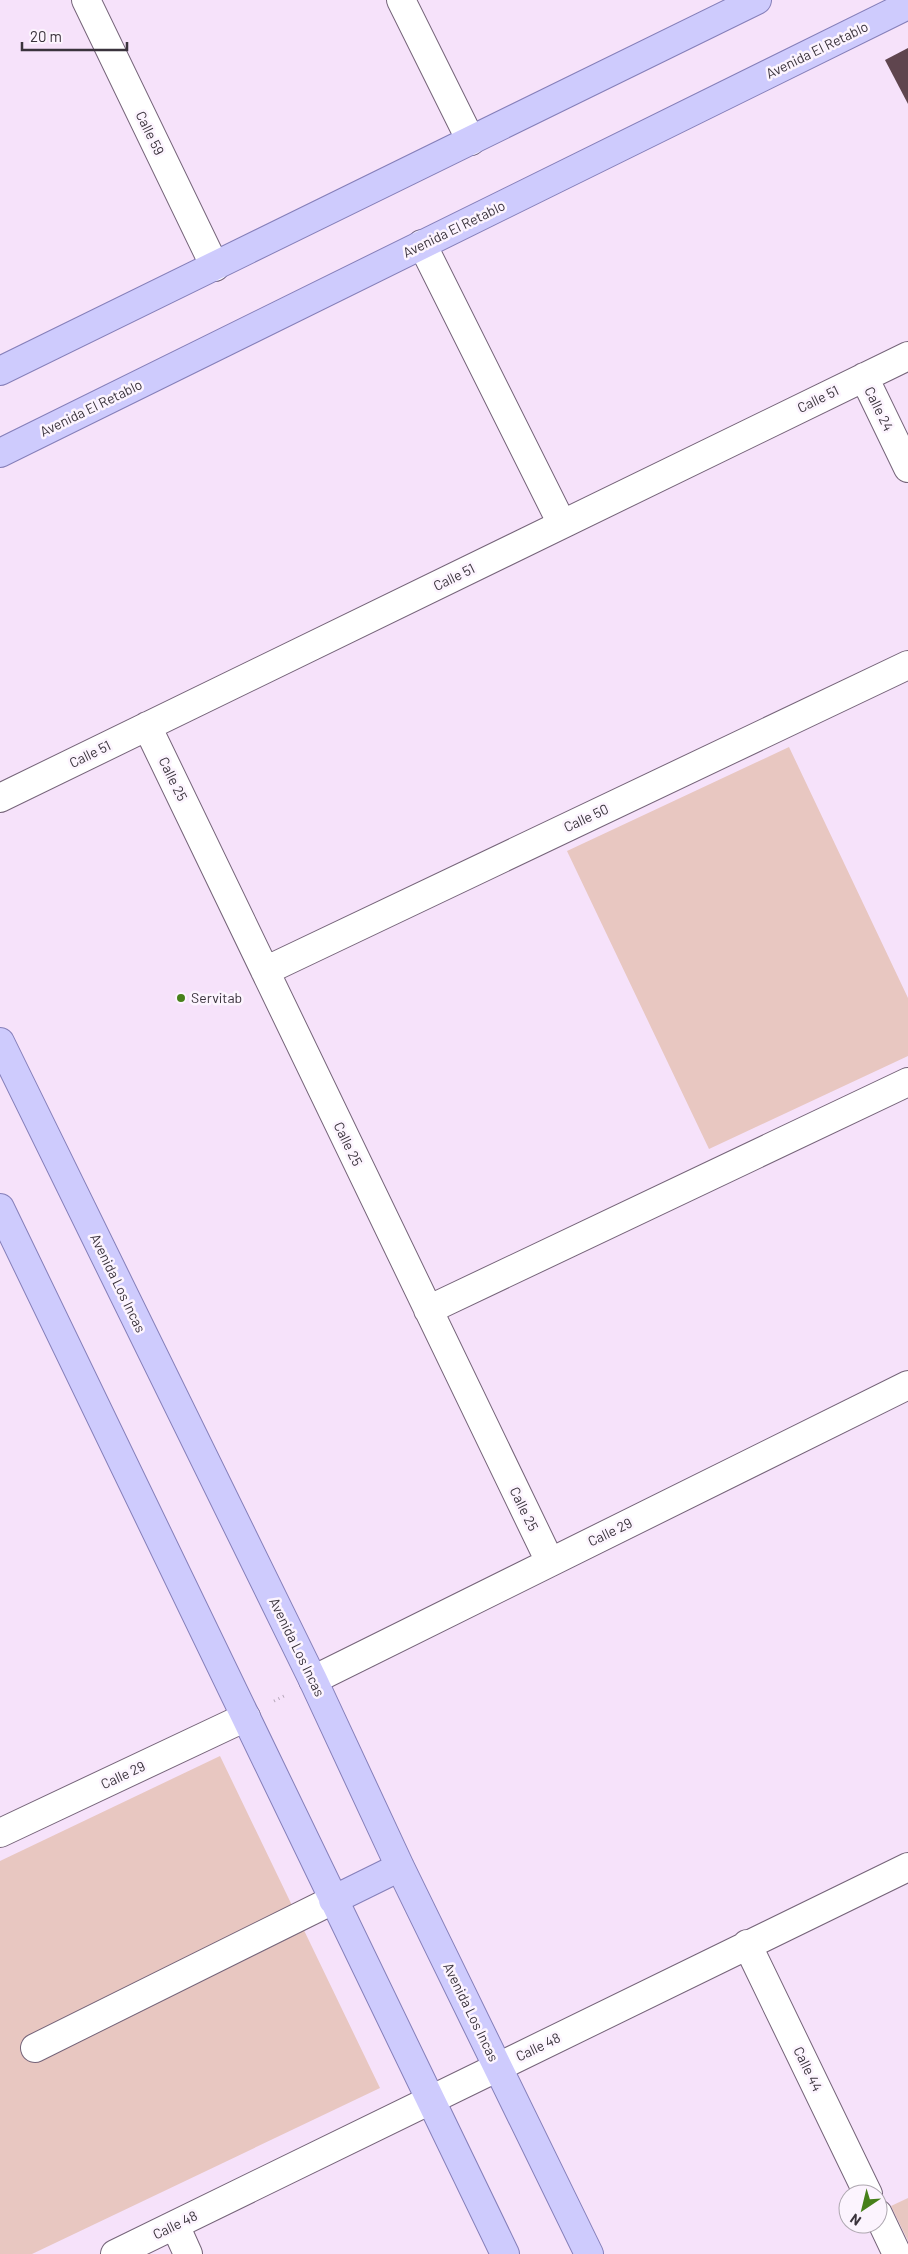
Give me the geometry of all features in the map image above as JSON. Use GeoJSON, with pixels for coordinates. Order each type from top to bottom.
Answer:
{"type":"FeatureCollection","features":[{"type":"Feature","properties":{"kind":"main road"},"geometry":{"type":"LineString","coordinates":[[0,371],[757,0]]}},
{"type":"Feature","properties":{"kind":"main road","name":"Avenida El Retablo"},"geometry":{"type":"LineString","coordinates":[[0,453],[908,5]]}},
{"type":"Feature","properties":{"kind":"main road","name":"Avenida Los Incas"},"geometry":{"type":"LineString","coordinates":[[0,1042],[313,1680],[400,1867],[589,2254]]}},
{"type":"Feature","properties":{"kind":"main road"},"geometry":{"type":"LineString","coordinates":[[0,1208],[505,2254]]}},
{"type":"Feature","properties":{"kind":"main road"},"geometry":{"type":"LineString","coordinates":[[333,1900],[400,1867]]}},
{"type":"Feature","properties":{"kind":"street","name":"Calle 59"},"geometry":{"type":"LineString","coordinates":[[86,0],[215,267]]}},
{"type":"Feature","properties":{"kind":"street"},"geometry":{"type":"LineString","coordinates":[[401,0],[471,141]]}},
{"type":"Feature","properties":{"kind":"street"},"geometry":{"type":"LineString","coordinates":[[422,244],[562,524]]}},
{"type":"Feature","properties":{"kind":"street","name":"Calle 51"},"geometry":{"type":"LineString","coordinates":[[0,798],[908,356]]}},
{"type":"Feature","properties":{"kind":"street","name":"Calle 24"},"geometry":{"type":"LineString","coordinates":[[864,377],[908,468]]}},
{"type":"Feature","properties":{"kind":"street","name":"Calle 50"},"geometry":{"type":"LineString","coordinates":[[265,971],[908,664]]}},
{"type":"Feature","properties":{"kind":"street","name":"Calle 25"},"geometry":{"type":"LineString","coordinates":[[147,726],[550,1562]]}},
{"type":"Feature","properties":{"kind":"street"},"geometry":{"type":"LineString","coordinates":[[428,1310],[908,1082]]}},
{"type":"Feature","properties":{"kind":"street","name":"Calle 29"},"geometry":{"type":"LineString","coordinates":[[313,1680],[908,1385]]}},
{"type":"Feature","properties":{"kind":"street","name":"Calle 29"},"geometry":{"type":"LineString","coordinates":[[0,1833],[246,1717]]}},
{"type":"Feature","properties":{"kind":"street","name":"Calle 48"},"geometry":{"type":"LineString","coordinates":[[115,2254],[908,1867]]}},
{"type":"Feature","properties":{"kind":"street"},"geometry":{"type":"LineString","coordinates":[[35,2048],[333,1900]]}},
{"type":"Feature","properties":{"kind":"street","name":"Calle 44"},"geometry":{"type":"LineString","coordinates":[[747,1944],[863,2184]]}},
{"type":"Feature","properties":{"kind":"street"},"geometry":{"type":"LineString","coordinates":[[174,2225],[188,2254]]}},
{"type":"Feature","properties":{"kind":"street"},"geometry":{"type":"LineString","coordinates":[[888,2234],[897,2254]]}},
{"type":"Feature","properties":{"kind":"path"},"geometry":{"type":"LineString","coordinates":[[246,1717],[313,1680]]}},
{"type":"Feature","properties":{"kind":"shaded area"},"geometry":{"type":"Polygon","coordinates":[[[789,747],[908,998],[908,1056],[709,1149],[567,851],[789,747]]]}},
{"type":"Feature","properties":{"kind":"shaded area"},"geometry":{"type":"Polygon","coordinates":[[[220,1756],[380,2088],[32,2254],[0,2254],[0,1861],[220,1756]]]}},
{"type":"Feature","properties":{"kind":"shaded area"},"geometry":{"type":"Polygon","coordinates":[[[908,2198],[908,2241],[891,2206],[908,2198]]]}},
{"type":"Feature","properties":{"kind":"building"},"geometry":{"type":"Polygon","coordinates":[[[908,48],[908,104],[885,60],[908,48]]]}},
{"type":"Feature","properties":{"kind":"place","name":"Servitab"},"geometry":{"type":"Point","coordinates":[181,998]}}]}
